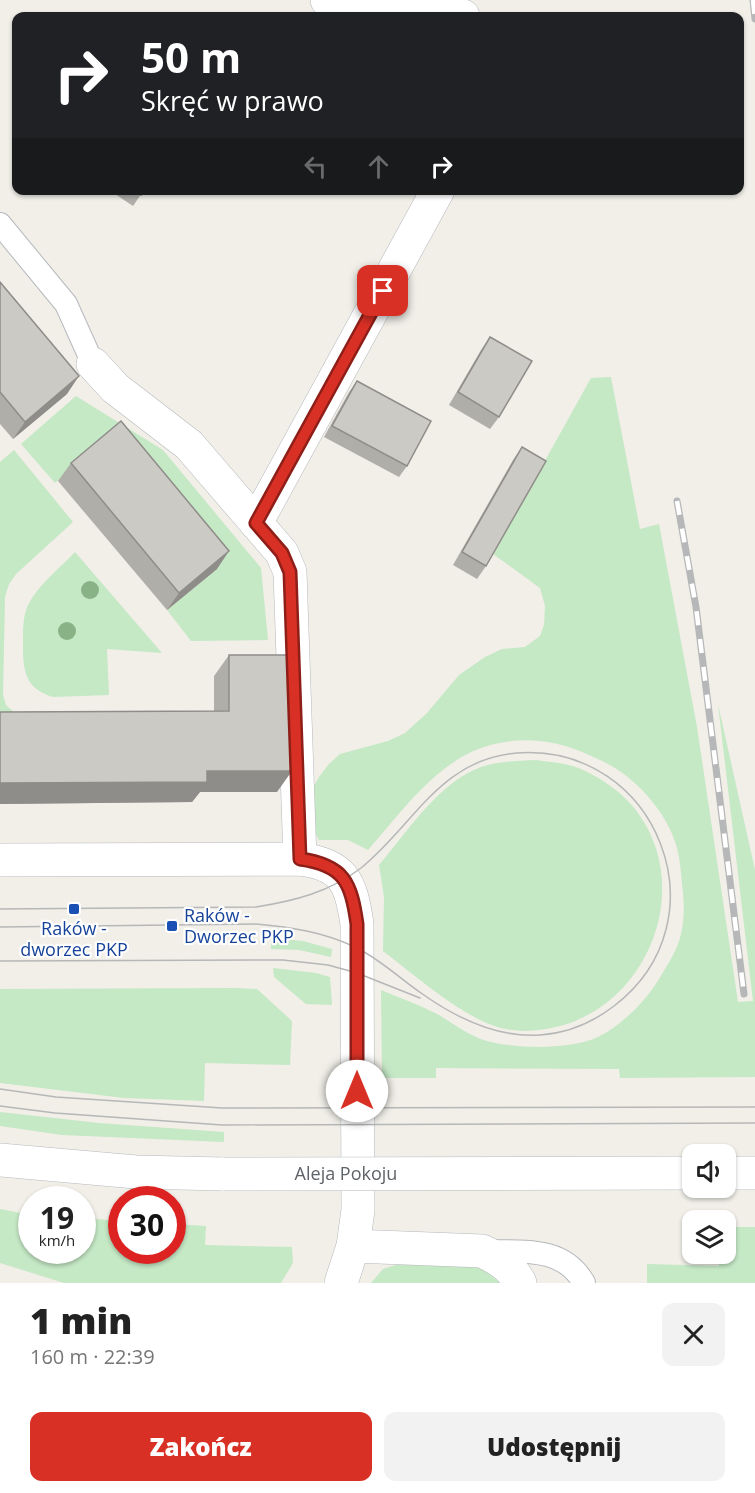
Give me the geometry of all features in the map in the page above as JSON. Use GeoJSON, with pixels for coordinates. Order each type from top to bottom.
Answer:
{"type":"FeatureCollection","features":[{"type":"Feature","properties":{"kind":"street"},"geometry":{"type":"LineString","coordinates":[[327,0],[444,9],[452,12]]}},
{"type":"Feature","properties":{"kind":"street"},"geometry":{"type":"LineString","coordinates":[[256,523],[435,195]]}},
{"type":"Feature","properties":{"kind":"street"},"geometry":{"type":"LineString","coordinates":[[93,364],[115,388],[189,445],[282,553],[290,572],[300,859]]}},
{"type":"Feature","properties":{"kind":"street"},"geometry":{"type":"LineString","coordinates":[[0,860],[300,859],[319,861],[334,868],[345,879],[355,913],[358,1210],[353,1246],[341,1283]]}},
{"type":"Feature","properties":{"kind":"street","name":"Aleja Pokoju"},"geometry":{"type":"LineString","coordinates":[[0,1161],[135,1172],[224,1174],[682,1173]]}},
{"type":"Feature","properties":{"kind":"street"},"geometry":{"type":"LineString","coordinates":[[736,1173],[755,1173]]}},
{"type":"Feature","properties":{"kind":"street"},"geometry":{"type":"LineString","coordinates":[[353,1246],[482,1251],[501,1259],[515,1273],[520,1283]]}},
{"type":"Feature","properties":{"kind":"lane"},"geometry":{"type":"LineString","coordinates":[[0,224],[66,304],[93,364]]}},
{"type":"Feature","properties":{"kind":"lane"},"geometry":{"type":"LineString","coordinates":[[482,1251],[539,1253],[557,1257],[572,1267],[584,1283]]}},
{"type":"Feature","properties":{"kind":"green space"},"geometry":{"type":"Polygon","coordinates":[[[611,377],[640,529],[659,524],[697,727],[738,1002],[753,1001],[718,704],[755,870],[755,1077],[620,1078],[619,1069],[436,1068],[436,1078],[382,1078],[381,990],[432,1011],[468,1033],[487,1041],[527,1047],[573,1044],[608,1032],[635,1010],[656,983],[680,939],[684,909],[681,870],[677,848],[662,815],[646,794],[628,777],[614,767],[567,746],[520,740],[489,745],[460,758],[422,788],[368,850],[348,840],[319,840],[310,824],[310,793],[328,765],[340,754],[388,741],[405,733],[427,713],[459,675],[485,657],[502,649],[525,647],[540,636],[544,625],[545,606],[540,588],[493,554],[591,378],[611,377]]]}},
{"type":"Feature","properties":{"kind":"green space"},"geometry":{"type":"Polygon","coordinates":[[[76,396],[163,450],[261,568],[268,640],[191,641],[167,610],[216,569],[109,439],[55,483],[21,444],[76,396]]]}},
{"type":"Feature","properties":{"kind":"green space"},"geometry":{"type":"Polygon","coordinates":[[[14,450],[73,522],[16,574],[9,584],[5,597],[3,695],[6,705],[15,713],[0,720],[0,462],[14,450]]]}},
{"type":"Feature","properties":{"kind":"green space"},"geometry":{"type":"Polygon","coordinates":[[[75,552],[162,653],[107,649],[109,695],[53,697],[43,693],[30,682],[25,668],[23,627],[28,605],[43,584],[75,552]]]}},
{"type":"Feature","properties":{"kind":"green space"},"geometry":{"type":"Polygon","coordinates":[[[536,760],[581,769],[612,787],[633,806],[654,843],[662,875],[661,907],[653,939],[638,968],[617,993],[591,1013],[560,1026],[523,1031],[501,1028],[470,1015],[439,995],[383,951],[384,897],[379,865],[425,809],[451,784],[481,767],[536,760]]]}},
{"type":"Feature","properties":{"kind":"green space"},"geometry":{"type":"Polygon","coordinates":[[[271,938],[303,941],[332,949],[331,957],[299,950],[271,949],[271,938]]]}},
{"type":"Feature","properties":{"kind":"green space"},"geometry":{"type":"Polygon","coordinates":[[[273,968],[330,977],[332,1005],[306,1004],[274,977],[273,968]]]}},
{"type":"Feature","properties":{"kind":"green space"},"geometry":{"type":"Polygon","coordinates":[[[0,989],[257,989],[292,1021],[290,1065],[205,1063],[204,1101],[124,1098],[0,1083],[0,989]]]}},
{"type":"Feature","properties":{"kind":"green space"},"geometry":{"type":"Polygon","coordinates":[[[0,1112],[99,1123],[224,1132],[224,1142],[62,1135],[0,1126],[0,1112]]]}},
{"type":"Feature","properties":{"kind":"green space"},"geometry":{"type":"Polygon","coordinates":[[[0,1209],[18,1212],[18,1264],[96,1264],[96,1219],[108,1220],[108,1264],[186,1264],[186,1225],[206,1226],[205,1245],[292,1247],[293,1263],[281,1283],[64,1283],[0,1263],[0,1209]]]}},
{"type":"Feature","properties":{"kind":"green space"},"geometry":{"type":"Polygon","coordinates":[[[736,1227],[755,1227],[755,1283],[647,1283],[647,1264],[719,1266],[719,1264],[736,1264],[736,1227]]]}},
{"type":"Feature","properties":{"kind":"green space"},"geometry":{"type":"Polygon","coordinates":[[[399,1264],[471,1264],[487,1271],[500,1283],[371,1283],[383,1269],[399,1264]]]}},
{"type":"Feature","properties":{"kind":"building"},"geometry":{"type":"Polygon","coordinates":[[[0,282],[79,376],[25,422],[0,392],[0,282]]]}},
{"type":"Feature","properties":{"kind":"building"},"geometry":{"type":"Polygon","coordinates":[[[490,337],[532,361],[499,417],[458,392],[490,337]]]}},
{"type":"Feature","properties":{"kind":"building"},"geometry":{"type":"Polygon","coordinates":[[[357,381],[431,421],[407,466],[332,426],[357,381]]]}},
{"type":"Feature","properties":{"kind":"building"},"geometry":{"type":"Polygon","coordinates":[[[121,421],[229,551],[179,593],[71,463],[121,421]]]}},
{"type":"Feature","properties":{"kind":"building"},"geometry":{"type":"Polygon","coordinates":[[[522,447],[546,461],[486,566],[462,552],[522,447]]]}},
{"type":"Feature","properties":{"kind":"building"},"geometry":{"type":"Polygon","coordinates":[[[229,655],[289,655],[292,771],[207,771],[207,782],[0,783],[0,712],[229,711],[229,655]]]}},
{"type":"Feature","properties":{"kind":"tram line"},"geometry":{"type":"LineString","coordinates":[[0,909],[256,907],[298,898],[337,883],[361,868],[430,797],[468,767],[490,758],[517,753],[566,757],[607,776],[639,806],[660,844],[670,886],[666,929],[648,970],[614,1006],[597,1017],[570,1029],[540,1035],[492,1030],[462,1018],[434,1002],[364,952],[343,942],[307,931],[256,924],[0,927]]}},
{"type":"Feature","properties":{"kind":"tram line"},"geometry":{"type":"LineString","coordinates":[[0,961],[283,960],[328,965],[357,973],[420,998]]}},
{"type":"Feature","properties":{"kind":"tram line"},"geometry":{"type":"LineString","coordinates":[[0,1089],[56,1097],[222,1108],[755,1107]]}},
{"type":"Feature","properties":{"kind":"tram line"},"geometry":{"type":"LineString","coordinates":[[0,1106],[55,1113],[222,1125],[755,1123]]}},
{"type":"Feature","properties":{"kind":"railway"},"geometry":{"type":"LineString","coordinates":[[753,0],[755,19]]}},
{"type":"Feature","properties":{"kind":"railway"},"geometry":{"type":"LineString","coordinates":[[677,501],[696,607],[744,994]]}},
{"type":"Feature","properties":{"kind":"place","name":"Raków - dworzec PKP"},"geometry":{"type":"Point","coordinates":[74,909]}},
{"type":"Feature","properties":{"kind":"place","name":"Raków - Dworzec PKP"},"geometry":{"type":"Point","coordinates":[172,926]}},
{"type":"Feature","properties":{"kind":"route"},"geometry":{"type":"LineString","coordinates":[[357,1091],[357,924],[353,902],[345,879],[334,868],[319,861],[300,859],[290,572],[282,553],[256,523],[383,291]]}}]}
